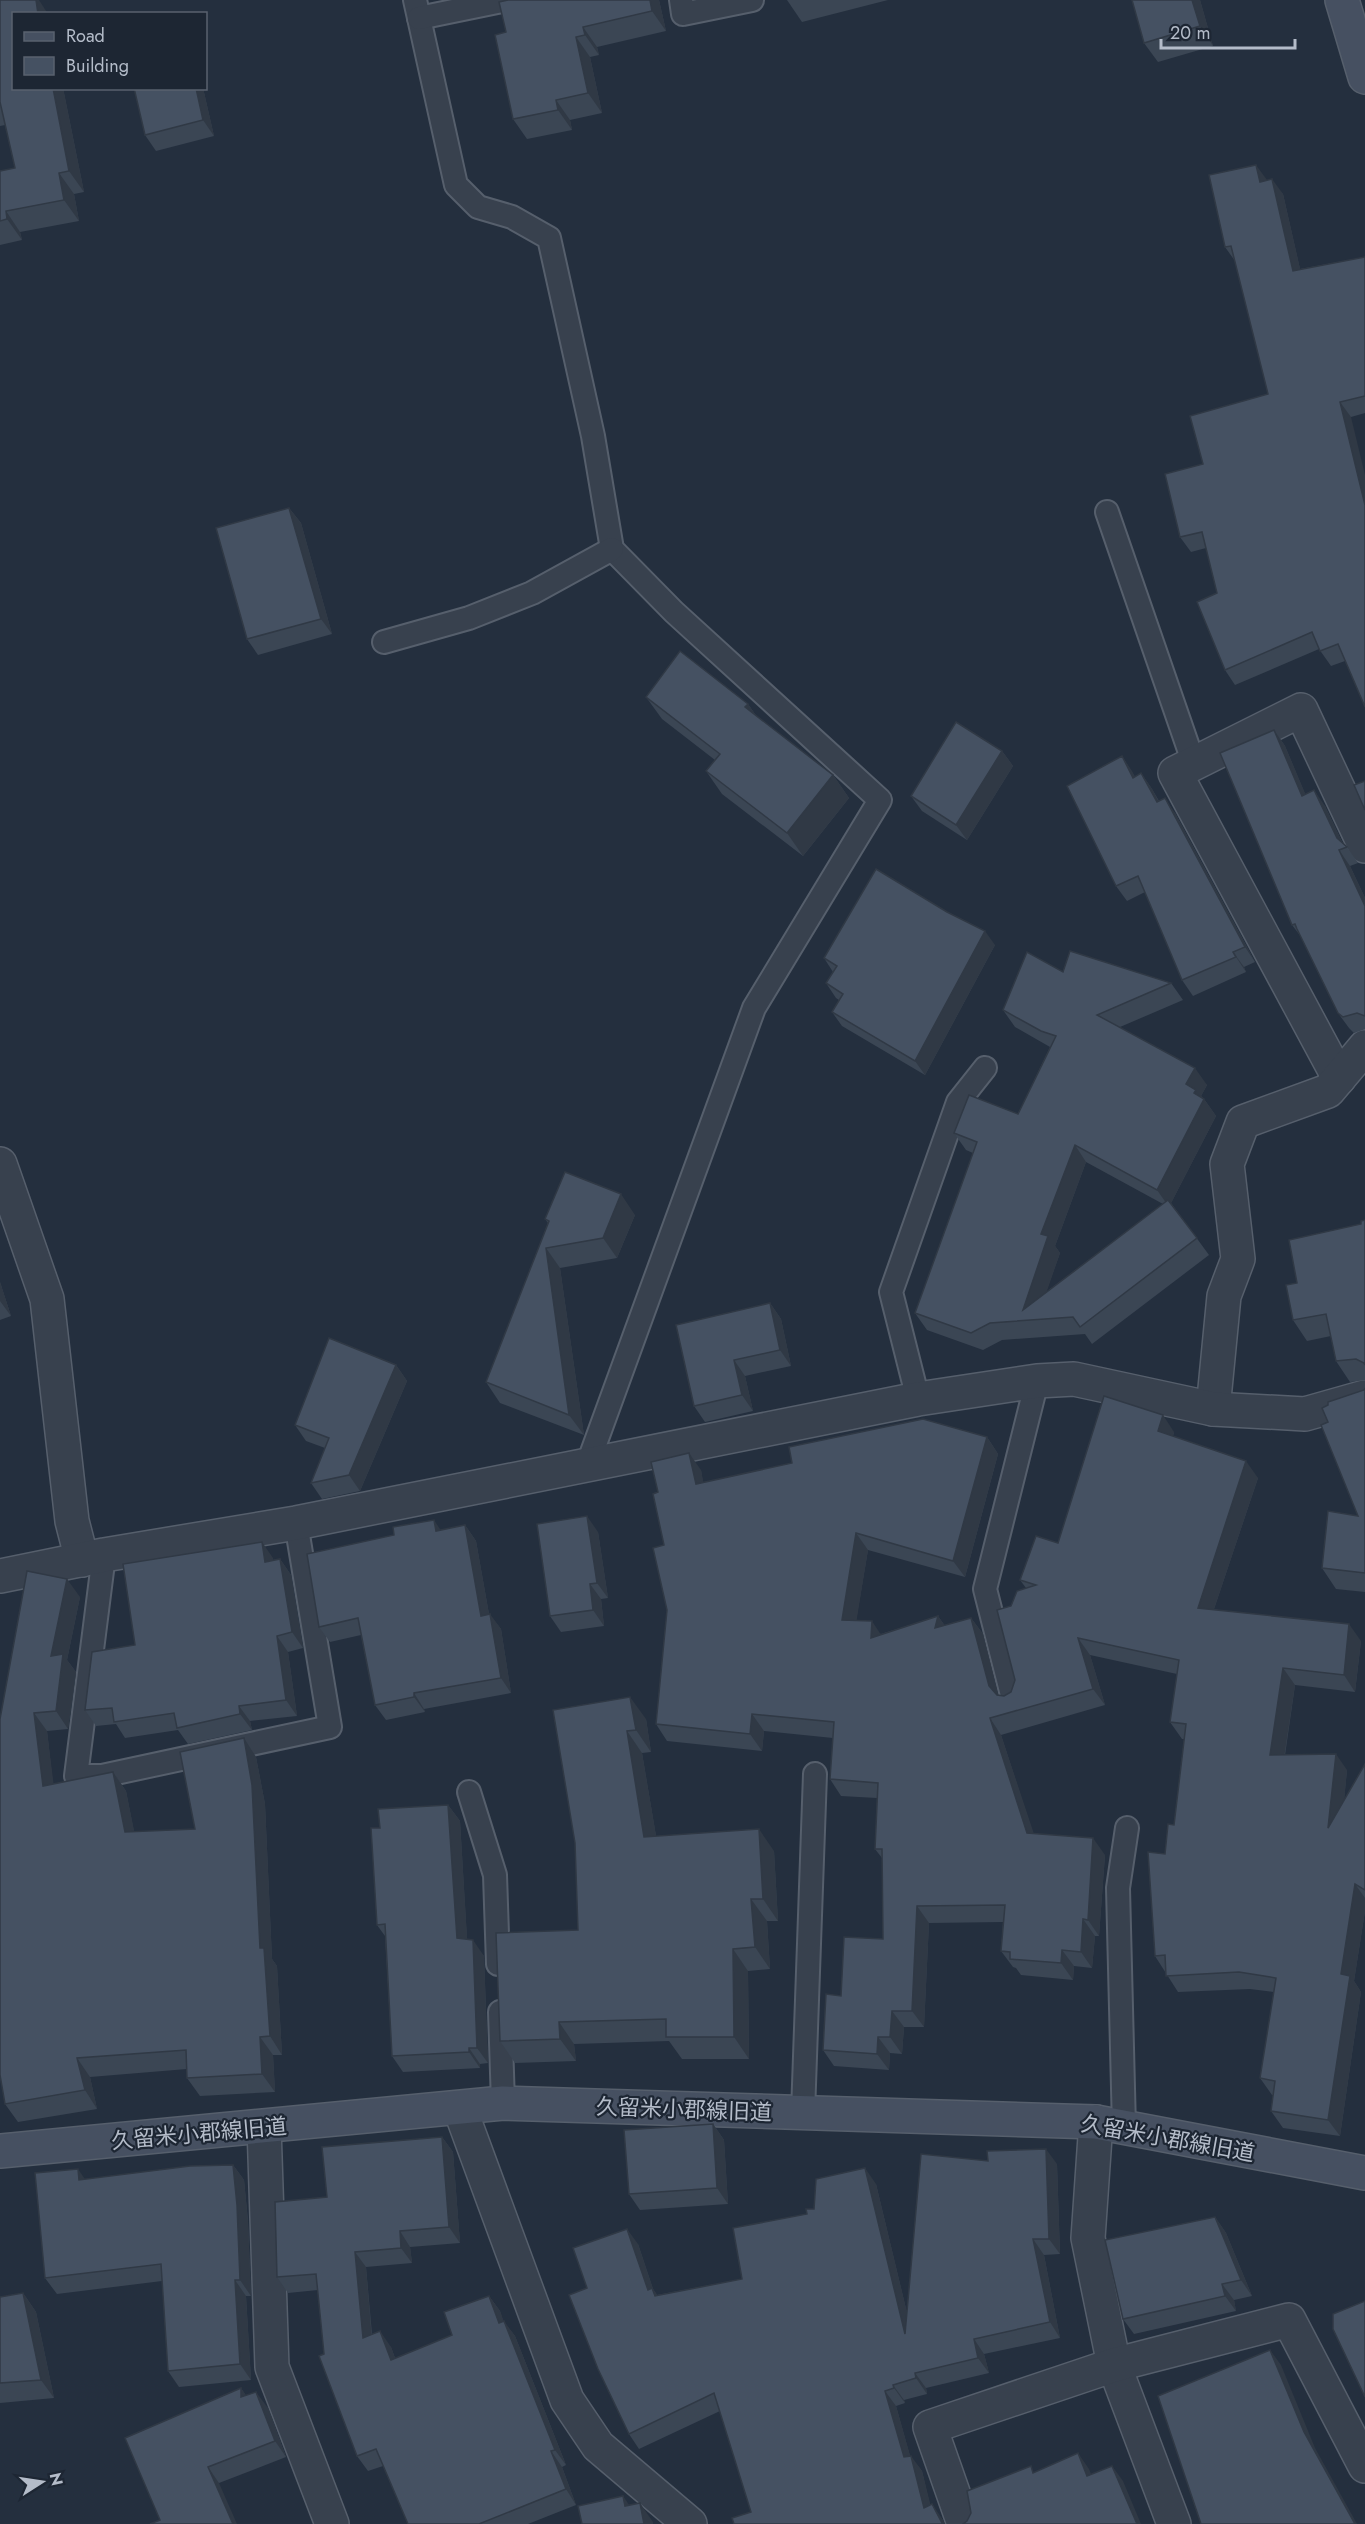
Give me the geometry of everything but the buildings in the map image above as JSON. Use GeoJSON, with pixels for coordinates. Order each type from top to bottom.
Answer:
{"type":"FeatureCollection","features":[{"type":"Feature","properties":{"kind":"street"},"geometry":{"type":"LineString","coordinates":[[1342,0],[1365,77]]}},
{"type":"Feature","properties":{"kind":"street"},"geometry":{"type":"LineString","coordinates":[[1339,1078],[1175,773],[1301,710],[1365,846]]}},
{"type":"Feature","properties":{"kind":"street"},"geometry":{"type":"LineString","coordinates":[[1213,1409],[1224,1296],[1238,1259],[1227,1164],[1243,1122],[1328,1091],[1365,1047]]}},
{"type":"Feature","properties":{"kind":"street"},"geometry":{"type":"LineString","coordinates":[[0,1164],[47,1299],[72,1521],[93,1558]]}},
{"type":"Feature","properties":{"kind":"street"},"geometry":{"type":"LineString","coordinates":[[0,1576],[296,1523],[918,1399],[1038,1381],[1074,1379],[1213,1409],[1305,1414],[1365,1397]]}},
{"type":"Feature","properties":{"kind":"street","name":"久留米小郡線旧道"},"geometry":{"type":"LineString","coordinates":[[0,2151],[460,2109],[503,2103],[1110,2125],[1365,2173]]}},
{"type":"Feature","properties":{"kind":"street"},"geometry":{"type":"LineString","coordinates":[[460,2109],[567,2400],[598,2446],[690,2524]]}},
{"type":"Feature","properties":{"kind":"street"},"geometry":{"type":"LineString","coordinates":[[1110,2125],[1088,2238],[1114,2365],[1174,2524]]}},
{"type":"Feature","properties":{"kind":"street"},"geometry":{"type":"LineString","coordinates":[[264,2127],[272,2367],[332,2524]]}},
{"type":"Feature","properties":{"kind":"street"},"geometry":{"type":"LineString","coordinates":[[964,2524],[930,2427],[1114,2365],[1290,2320],[1365,2466]]}},
{"type":"Feature","properties":{"kind":"lane"},"geometry":{"type":"LineString","coordinates":[[507,0],[417,9],[456,185],[478,207],[512,217],[549,238],[593,436],[612,549],[674,612],[880,800],[754,1008],[587,1466]]}},
{"type":"Feature","properties":{"kind":"lane"},"geometry":{"type":"LineString","coordinates":[[681,0],[683,14],[752,0]]}},
{"type":"Feature","properties":{"kind":"lane"},"geometry":{"type":"LineString","coordinates":[[1107,512],[1194,764]]}},
{"type":"Feature","properties":{"kind":"lane"},"geometry":{"type":"LineString","coordinates":[[384,642],[469,618],[532,592],[612,549]]}},
{"type":"Feature","properties":{"kind":"lane"},"geometry":{"type":"LineString","coordinates":[[918,1399],[891,1292],[958,1102],[985,1068]]}},
{"type":"Feature","properties":{"kind":"lane"},"geometry":{"type":"LineString","coordinates":[[1013,1699],[986,1590],[1038,1381]]}},
{"type":"Feature","properties":{"kind":"lane"},"geometry":{"type":"LineString","coordinates":[[93,1558],[76,1776],[102,1776],[330,1727],[296,1523]]}},
{"type":"Feature","properties":{"kind":"lane"},"geometry":{"type":"LineString","coordinates":[[803,2113],[815,1774]]}},
{"type":"Feature","properties":{"kind":"lane"},"geometry":{"type":"LineString","coordinates":[[469,1792],[495,1875],[503,2103]]}},
{"type":"Feature","properties":{"kind":"lane"},"geometry":{"type":"LineString","coordinates":[[1110,2125],[1118,1888],[1127,1828]]}}]}
